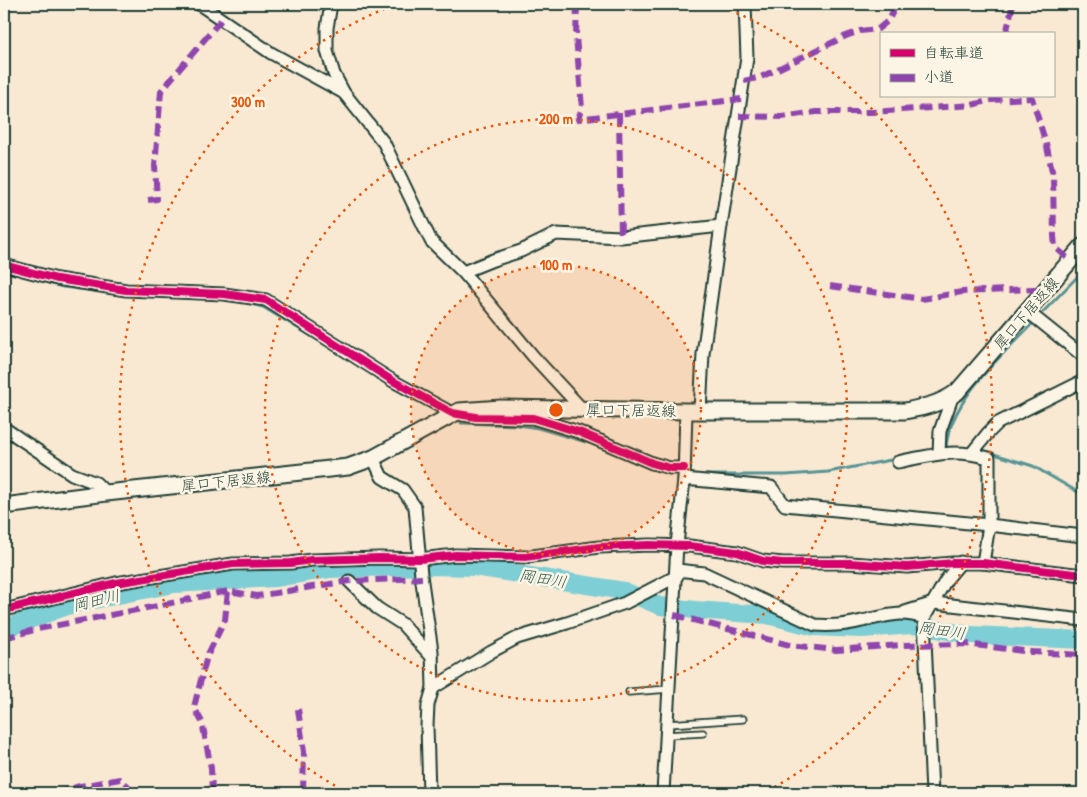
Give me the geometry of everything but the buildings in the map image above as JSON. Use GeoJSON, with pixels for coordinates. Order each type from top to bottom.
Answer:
{"type":"FeatureCollection","features":[{"type":"Feature","properties":{"kind":"main road","name":"犀口下居返線"},"geometry":{"type":"LineString","coordinates":[[4,506],[348,467],[373,458],[452,413],[459,411],[501,408],[693,411],[905,411],[928,406],[944,401],[953,395],[1083,246]]}},
{"type":"Feature","properties":{"kind":"street"},"geometry":{"type":"LineString","coordinates":[[199,4],[271,53],[344,93]]}},
{"type":"Feature","properties":{"kind":"street"},"geometry":{"type":"LineString","coordinates":[[331,4],[327,28],[327,51],[334,74],[344,93],[384,143],[431,241],[463,272],[582,409]]}},
{"type":"Feature","properties":{"kind":"street"},"geometry":{"type":"LineString","coordinates":[[663,793],[676,597],[677,546],[684,473],[747,58],[745,4]]}},
{"type":"Feature","properties":{"kind":"street"},"geometry":{"type":"LineString","coordinates":[[463,272],[521,251],[556,234],[621,237],[721,226]]}},
{"type":"Feature","properties":{"kind":"street"},"geometry":{"type":"LineString","coordinates":[[4,265],[57,279],[126,290],[224,294],[266,300],[392,381],[452,413],[476,417],[533,418],[579,432],[652,463],[684,473],[771,487],[785,506],[988,524],[1083,536]]}},
{"type":"Feature","properties":{"kind":"street"},"geometry":{"type":"LineString","coordinates":[[1027,311],[1083,356]]}},
{"type":"Feature","properties":{"kind":"street"},"geometry":{"type":"LineString","coordinates":[[975,449],[998,423],[1083,381]]}},
{"type":"Feature","properties":{"kind":"street"},"geometry":{"type":"LineString","coordinates":[[939,449],[940,431],[953,395]]}},
{"type":"Feature","properties":{"kind":"street"},"geometry":{"type":"LineString","coordinates":[[4,428],[72,474],[96,483],[106,493]]}},
{"type":"Feature","properties":{"kind":"street"},"geometry":{"type":"LineString","coordinates":[[898,462],[939,449],[975,449],[989,458],[988,524],[983,563]]}},
{"type":"Feature","properties":{"kind":"street"},"geometry":{"type":"LineString","coordinates":[[373,458],[382,478],[404,490],[415,507],[421,575],[432,657],[433,688],[428,706],[427,726],[428,793]]}},
{"type":"Feature","properties":{"kind":"street"},"geometry":{"type":"LineString","coordinates":[[4,610],[116,583],[234,564],[380,558],[420,559],[456,555],[525,556],[599,547],[677,546],[737,552],[764,561],[783,563],[850,563],[907,567],[961,562],[983,563],[1083,576]]}},
{"type":"Feature","properties":{"kind":"street"},"geometry":{"type":"LineString","coordinates":[[932,793],[924,618],[946,580],[961,562]]}},
{"type":"Feature","properties":{"kind":"street"},"geometry":{"type":"LineString","coordinates":[[433,688],[517,638],[567,624],[626,604],[677,573],[704,573],[814,625],[828,626],[860,622],[884,615],[901,614],[924,618]]}},
{"type":"Feature","properties":{"kind":"street"},"geometry":{"type":"LineString","coordinates":[[349,581],[377,608],[402,624],[432,657]]}},
{"type":"Feature","properties":{"kind":"street"},"geometry":{"type":"LineString","coordinates":[[901,614],[934,603],[1083,620]]}},
{"type":"Feature","properties":{"kind":"lane"},"geometry":{"type":"LineString","coordinates":[[629,692],[670,689]]}},
{"type":"Feature","properties":{"kind":"lane"},"geometry":{"type":"LineString","coordinates":[[667,730],[743,719]]}},
{"type":"Feature","properties":{"kind":"lane"},"geometry":{"type":"LineString","coordinates":[[667,730],[703,733]]}},
{"type":"Feature","properties":{"kind":"waterway"},"geometry":{"type":"LineString","coordinates":[[1043,312],[1083,271]]}},
{"type":"Feature","properties":{"kind":"waterway"},"geometry":{"type":"LineString","coordinates":[[21,275],[63,287],[88,290]]}},
{"type":"Feature","properties":{"kind":"waterway"},"geometry":{"type":"LineString","coordinates":[[246,303],[263,307],[341,354]]}},
{"type":"Feature","properties":{"kind":"waterway"},"geometry":{"type":"LineString","coordinates":[[946,448],[949,431],[966,397],[992,365],[1032,324]]}},
{"type":"Feature","properties":{"kind":"waterway"},"geometry":{"type":"LineString","coordinates":[[461,423],[518,425],[538,428],[593,444]]}},
{"type":"Feature","properties":{"kind":"waterway"},"geometry":{"type":"LineString","coordinates":[[978,449],[1033,466],[1083,495]]}},
{"type":"Feature","properties":{"kind":"waterway"},"geometry":{"type":"LineString","coordinates":[[696,475],[786,475],[828,472],[896,459]]}},
{"type":"Feature","properties":{"kind":"waterway","name":"岡田川"},"geometry":{"type":"LineString","coordinates":[[4,629],[73,604],[174,584],[275,578],[329,569],[428,566],[475,567],[624,591],[660,606],[767,615],[815,627],[862,629],[912,625],[971,635],[1083,640]]}},
{"type":"Feature","properties":{"kind":"marked path"},"geometry":{"type":"LineString","coordinates":[[577,4],[576,36],[582,108],[578,119],[741,99]]}},
{"type":"Feature","properties":{"kind":"marked path"},"geometry":{"type":"LineString","coordinates":[[744,81],[761,77],[846,36],[860,31],[878,29],[889,20],[896,4]]}},
{"type":"Feature","properties":{"kind":"marked path"},"geometry":{"type":"LineString","coordinates":[[1006,32],[1013,4]]}},
{"type":"Feature","properties":{"kind":"marked path"},"geometry":{"type":"LineString","coordinates":[[148,200],[157,199],[155,166],[161,91],[221,20]]}},
{"type":"Feature","properties":{"kind":"marked path"},"geometry":{"type":"LineString","coordinates":[[739,116],[782,117],[816,112],[872,112],[972,105],[991,100],[1032,98],[1047,147],[1053,176],[1055,247],[1071,261]]}},
{"type":"Feature","properties":{"kind":"marked path"},"geometry":{"type":"LineString","coordinates":[[619,113],[621,237]]}},
{"type":"Feature","properties":{"kind":"marked path"},"geometry":{"type":"LineString","coordinates":[[830,286],[922,299],[962,292],[1033,289],[1044,291]]}},
{"type":"Feature","properties":{"kind":"marked path"},"geometry":{"type":"LineString","coordinates":[[4,638],[38,629],[228,591],[257,596],[349,581],[422,578]]}},
{"type":"Feature","properties":{"kind":"marked path"},"geometry":{"type":"LineString","coordinates":[[212,793],[211,768],[202,722],[194,707],[207,656],[225,620],[228,591]]}},
{"type":"Feature","properties":{"kind":"marked path"},"geometry":{"type":"LineString","coordinates":[[674,615],[790,645],[836,650],[901,645],[966,644],[1032,652],[1083,655]]}},
{"type":"Feature","properties":{"kind":"marked path"},"geometry":{"type":"LineString","coordinates":[[298,709],[304,752],[303,793]]}},
{"type":"Feature","properties":{"kind":"marked path"},"geometry":{"type":"LineString","coordinates":[[56,793],[80,786],[120,779],[128,786],[129,793]]}},
{"type":"Feature","properties":{"kind":"cycle path"},"geometry":{"type":"LineString","coordinates":[[4,265],[57,279],[126,290],[224,294],[266,300],[393,381],[452,413],[476,417],[533,418],[579,432],[652,463],[670,468],[684,468]]}},
{"type":"Feature","properties":{"kind":"cycle path"},"geometry":{"type":"LineString","coordinates":[[4,610],[116,583],[233,564],[380,558],[420,559],[456,555],[525,557],[599,547],[649,545],[689,546],[737,552],[763,561],[783,563],[850,563],[907,567],[953,563],[983,563],[1083,575]]}}]}
